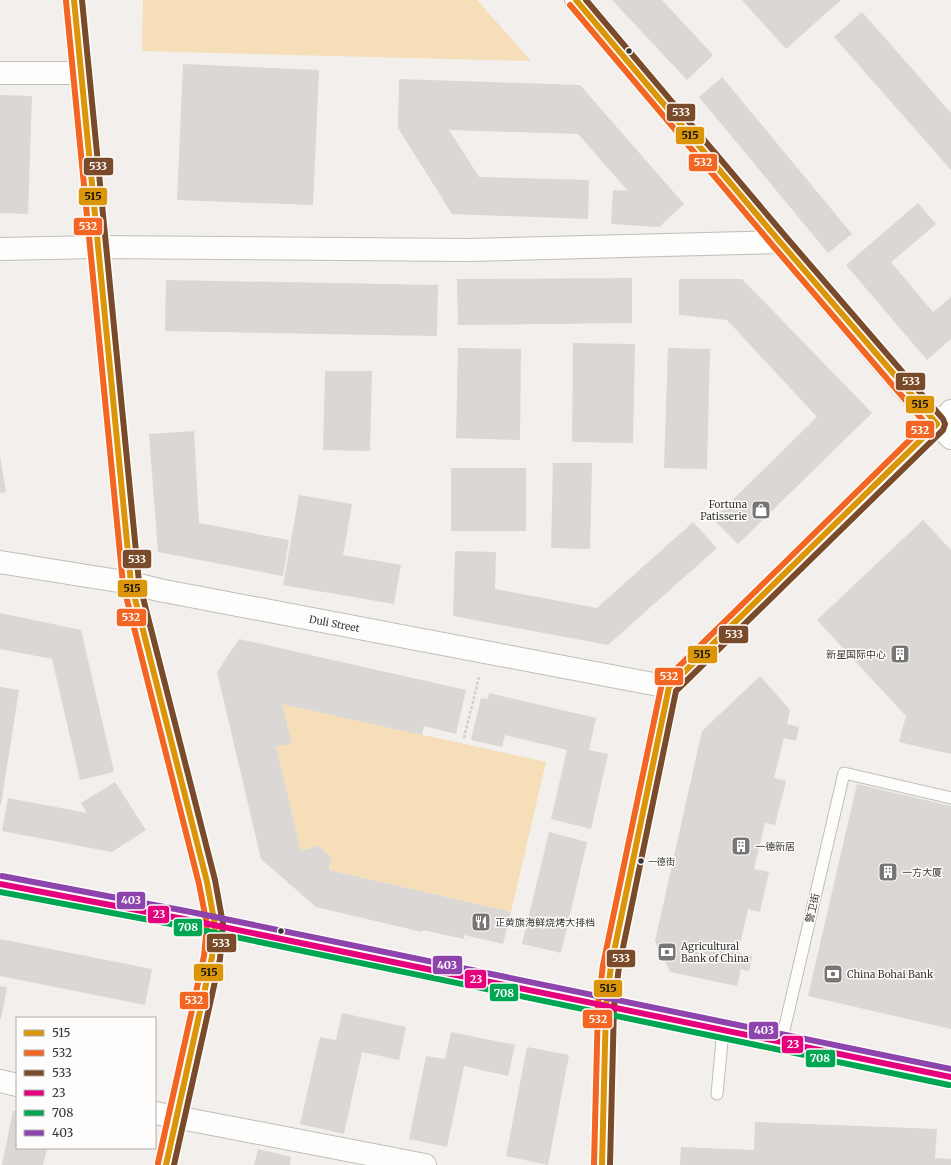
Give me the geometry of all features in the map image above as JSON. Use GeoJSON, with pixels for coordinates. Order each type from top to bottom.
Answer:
{"type":"FeatureCollection","features":[{"type":"Feature","properties":{"kind":"street"},"geometry":{"type":"LineString","coordinates":[[74,0],[131,583],[207,882],[215,925],[212,957],[166,1165]]}},
{"type":"Feature","properties":{"kind":"street"},"geometry":{"type":"LineString","coordinates":[[576,0],[780,242],[946,425],[669,687],[611,966],[606,1005],[602,1165]]}},
{"type":"Feature","properties":{"kind":"street"},"geometry":{"type":"LineString","coordinates":[[0,72],[80,73]]}},
{"type":"Feature","properties":{"kind":"street"},"geometry":{"type":"LineString","coordinates":[[0,249],[97,247],[468,250],[780,242]]}},
{"type":"Feature","properties":{"kind":"street","name":"Duli Street"},"geometry":{"type":"LineString","coordinates":[[0,562],[131,583],[159,590],[669,687]]}},
{"type":"Feature","properties":{"kind":"street"},"geometry":{"type":"LineString","coordinates":[[0,884],[215,925],[606,1005],[780,1043],[951,1077]]}},
{"type":"Feature","properties":{"kind":"street"},"geometry":{"type":"LineString","coordinates":[[0,1081],[16,1085]]}},
{"type":"Feature","properties":{"kind":"street"},"geometry":{"type":"LineString","coordinates":[[156,1112],[425,1165]]}},
{"type":"Feature","properties":{"kind":"lane","name":"警卫街"},"geometry":{"type":"LineString","coordinates":[[780,1043],[844,773],[951,798]]}},
{"type":"Feature","properties":{"kind":"lane"},"geometry":{"type":"LineString","coordinates":[[717,1094],[723,1030]]}},
{"type":"Feature","properties":{"kind":"path"},"geometry":{"type":"LineString","coordinates":[[464,738],[479,677]]}},
{"type":"Feature","properties":{"kind":"shaded area"},"geometry":{"type":"Polygon","coordinates":[[[143,0],[477,0],[531,61],[142,51],[143,0]]]}},
{"type":"Feature","properties":{"kind":"shaded area"},"geometry":{"type":"Polygon","coordinates":[[[282,704],[546,762],[511,912],[329,870],[331,857],[319,846],[301,851],[276,746],[292,743],[282,704]]]}},
{"type":"Feature","properties":{"kind":"building"},"geometry":{"type":"Polygon","coordinates":[[[612,0],[662,0],[713,55],[687,80],[612,0]]]}},
{"type":"Feature","properties":{"kind":"building"},"geometry":{"type":"Polygon","coordinates":[[[742,0],[841,0],[786,49],[742,0]]]}},
{"type":"Feature","properties":{"kind":"building"},"geometry":{"type":"Polygon","coordinates":[[[862,12],[951,113],[951,170],[834,37],[862,12]]]}},
{"type":"Feature","properties":{"kind":"building"},"geometry":{"type":"Polygon","coordinates":[[[183,64],[319,70],[313,205],[177,200],[183,64]]]}},
{"type":"Feature","properties":{"kind":"building"},"geometry":{"type":"Polygon","coordinates":[[[722,77],[852,234],[828,253],[699,97],[722,77]]]}},
{"type":"Feature","properties":{"kind":"building"},"geometry":{"type":"Polygon","coordinates":[[[399,79],[580,85],[684,204],[659,227],[611,224],[613,190],[628,191],[578,134],[449,130],[479,177],[589,180],[588,219],[452,214],[398,128],[399,79]]]}},
{"type":"Feature","properties":{"kind":"building"},"geometry":{"type":"Polygon","coordinates":[[[0,95],[32,96],[28,214],[0,213],[0,95]]]}},
{"type":"Feature","properties":{"kind":"building"},"geometry":{"type":"Polygon","coordinates":[[[918,203],[936,224],[891,262],[933,312],[951,297],[951,339],[927,360],[846,265],[918,203]]]}},
{"type":"Feature","properties":{"kind":"building"},"geometry":{"type":"Polygon","coordinates":[[[632,278],[632,323],[458,325],[457,279],[632,278]]]}},
{"type":"Feature","properties":{"kind":"building"},"geometry":{"type":"Polygon","coordinates":[[[679,279],[742,279],[872,413],[738,544],[713,519],[817,417],[727,320],[679,315],[679,279]]]}},
{"type":"Feature","properties":{"kind":"building"},"geometry":{"type":"Polygon","coordinates":[[[166,280],[438,285],[437,336],[165,331],[166,280]]]}},
{"type":"Feature","properties":{"kind":"building"},"geometry":{"type":"Polygon","coordinates":[[[573,343],[635,344],[633,443],[572,442],[573,343]]]}},
{"type":"Feature","properties":{"kind":"building"},"geometry":{"type":"Polygon","coordinates":[[[458,348],[521,349],[520,440],[456,438],[458,348]]]}},
{"type":"Feature","properties":{"kind":"building"},"geometry":{"type":"Polygon","coordinates":[[[668,348],[710,349],[707,469],[664,468],[668,348]]]}},
{"type":"Feature","properties":{"kind":"building"},"geometry":{"type":"Polygon","coordinates":[[[325,371],[372,371],[370,451],[323,450],[325,371]]]}},
{"type":"Feature","properties":{"kind":"building"},"geometry":{"type":"Polygon","coordinates":[[[194,431],[199,523],[289,540],[283,576],[158,552],[149,434],[194,431]]]}},
{"type":"Feature","properties":{"kind":"building"},"geometry":{"type":"Polygon","coordinates":[[[0,455],[6,492],[0,493],[0,455]]]}},
{"type":"Feature","properties":{"kind":"building"},"geometry":{"type":"Polygon","coordinates":[[[553,463],[592,463],[590,549],[551,548],[553,463]]]}},
{"type":"Feature","properties":{"kind":"building"},"geometry":{"type":"Polygon","coordinates":[[[451,468],[526,468],[526,531],[451,531],[451,468]]]}},
{"type":"Feature","properties":{"kind":"building"},"geometry":{"type":"Polygon","coordinates":[[[299,495],[352,504],[343,555],[401,565],[394,604],[283,585],[299,495]]]}},
{"type":"Feature","properties":{"kind":"building","name":"新星国际中心"},"geometry":{"type":"Polygon","coordinates":[[[923,520],[951,550],[951,754],[899,742],[906,716],[817,620],[923,520]]]}},
{"type":"Feature","properties":{"kind":"building"},"geometry":{"type":"Polygon","coordinates":[[[693,522],[717,548],[608,645],[453,616],[455,551],[496,552],[495,589],[597,608],[693,522]]]}},
{"type":"Feature","properties":{"kind":"building"},"geometry":{"type":"Polygon","coordinates":[[[0,613],[81,630],[114,772],[80,780],[52,659],[0,649],[0,613]]]}},
{"type":"Feature","properties":{"kind":"building"},"geometry":{"type":"Polygon","coordinates":[[[239,639],[466,690],[456,734],[424,726],[422,735],[282,704],[292,744],[276,746],[301,851],[319,846],[331,857],[329,870],[511,912],[503,944],[464,935],[464,939],[423,930],[422,932],[316,907],[261,859],[217,672],[239,639]]]}},
{"type":"Feature","properties":{"kind":"building"},"geometry":{"type":"Polygon","coordinates":[[[760,676],[790,710],[787,724],[799,727],[796,741],[784,738],[774,778],[786,781],[775,825],[765,823],[754,869],[769,872],[760,912],[748,909],[738,953],[752,956],[749,971],[741,969],[737,986],[670,972],[655,941],[702,731],[760,676]]]}},
{"type":"Feature","properties":{"kind":"building"},"geometry":{"type":"Polygon","coordinates":[[[0,687],[19,690],[1,805],[0,805],[0,687]]]}},
{"type":"Feature","properties":{"kind":"building"},"geometry":{"type":"Polygon","coordinates":[[[489,693],[596,718],[589,750],[608,754],[591,829],[551,819],[567,750],[505,735],[502,747],[471,740],[481,698],[488,699],[489,693]]]}},
{"type":"Feature","properties":{"kind":"building"},"geometry":{"type":"Polygon","coordinates":[[[115,782],[146,830],[112,852],[2,831],[8,798],[87,813],[81,803],[115,782]]]}},
{"type":"Feature","properties":{"kind":"building"},"geometry":{"type":"Polygon","coordinates":[[[857,784],[951,806],[951,1029],[808,996],[857,784]]]}},
{"type":"Feature","properties":{"kind":"building"},"geometry":{"type":"Polygon","coordinates":[[[549,832],[587,842],[561,953],[522,944],[549,832]]]}},
{"type":"Feature","properties":{"kind":"building"},"geometry":{"type":"Polygon","coordinates":[[[0,939],[152,969],[145,1005],[0,976],[0,939]]]}},
{"type":"Feature","properties":{"kind":"building"},"geometry":{"type":"Polygon","coordinates":[[[0,986],[7,987],[1,1019],[0,1019],[0,986]]]}},
{"type":"Feature","properties":{"kind":"building"},"geometry":{"type":"Polygon","coordinates":[[[342,1013],[406,1027],[399,1060],[362,1052],[344,1134],[300,1124],[320,1037],[336,1040],[342,1013]]]}},
{"type":"Feature","properties":{"kind":"building"},"geometry":{"type":"Polygon","coordinates":[[[451,1032],[515,1045],[508,1076],[464,1066],[447,1147],[409,1139],[426,1056],[445,1059],[451,1032]]]}},
{"type":"Feature","properties":{"kind":"building"},"geometry":{"type":"Polygon","coordinates":[[[527,1047],[569,1055],[548,1165],[506,1156],[527,1047]]]}},
{"type":"Feature","properties":{"kind":"building"},"geometry":{"type":"Polygon","coordinates":[[[13,1111],[16,1111],[16,1149],[47,1149],[43,1165],[2,1165],[13,1111]]]}},
{"type":"Feature","properties":{"kind":"building"},"geometry":{"type":"Polygon","coordinates":[[[755,1122],[937,1129],[935,1158],[951,1159],[951,1165],[680,1165],[681,1147],[754,1150],[755,1122]]]}},
{"type":"Feature","properties":{"kind":"building"},"geometry":{"type":"Polygon","coordinates":[[[258,1149],[291,1157],[290,1165],[254,1165],[258,1149]]]}},
{"type":"Feature","properties":{"kind":"transit line","name":"515"},"geometry":{"type":"LineString","coordinates":[[74,0],[131,583],[207,882],[215,925],[212,957],[166,1165]]}},
{"type":"Feature","properties":{"kind":"transit line","name":"533"},"geometry":{"type":"LineString","coordinates":[[82,0],[139,582],[215,880],[223,924],[220,959],[174,1165]]}},
{"type":"Feature","properties":{"kind":"transit line","name":"515"},"geometry":{"type":"LineString","coordinates":[[576,0],[780,242],[937,424],[669,687],[611,966],[606,1005],[602,1165]]}},
{"type":"Feature","properties":{"kind":"transit line","name":"533"},"geometry":{"type":"LineString","coordinates":[[586,0],[786,237],[943,419],[945,424],[943,430],[676,691],[619,967],[614,1006],[610,1165]]}},
{"type":"Feature","properties":{"kind":"transit line","name":"532"},"geometry":{"type":"LineString","coordinates":[[66,1],[123,584],[199,884],[207,925],[204,956],[158,1163]]}},
{"type":"Feature","properties":{"kind":"transit line","name":"532"},"geometry":{"type":"LineString","coordinates":[[570,5],[774,247],[926,424],[662,683],[603,965],[598,1005],[594,1165]]}},
{"type":"Feature","properties":{"kind":"transit line","name":"403"},"geometry":{"type":"LineString","coordinates":[[2,876],[191,912],[951,1069]]}},
{"type":"Feature","properties":{"kind":"transit line","name":"23"},"geometry":{"type":"LineString","coordinates":[[0,884],[189,920],[951,1077]]}},
{"type":"Feature","properties":{"kind":"transit line","name":"708"},"geometry":{"type":"LineString","coordinates":[[0,892],[187,927],[949,1085]]}},
{"type":"Feature","properties":{"kind":"place","name":"Fortuna Patisserie"},"geometry":{"type":"Point","coordinates":[761,510]}},
{"type":"Feature","properties":{"kind":"place","name":"新星国际中心"},"geometry":{"type":"Point","coordinates":[900,654]}},
{"type":"Feature","properties":{"kind":"place","name":"一德新居"},"geometry":{"type":"Point","coordinates":[741,846]}},
{"type":"Feature","properties":{"kind":"place","name":"一德街"},"geometry":{"type":"Point","coordinates":[641,861]}},
{"type":"Feature","properties":{"kind":"place","name":"一方大厦"},"geometry":{"type":"Point","coordinates":[888,872]}},
{"type":"Feature","properties":{"kind":"place","name":"正黄旗海鲜烧烤大排档"},"geometry":{"type":"Point","coordinates":[481,922]}},
{"type":"Feature","properties":{"kind":"place","name":"Agricultural Bank of China"},"geometry":{"type":"Point","coordinates":[667,952]}},
{"type":"Feature","properties":{"kind":"place","name":"China Bohai Bank"},"geometry":{"type":"Point","coordinates":[833,974]}}]}
